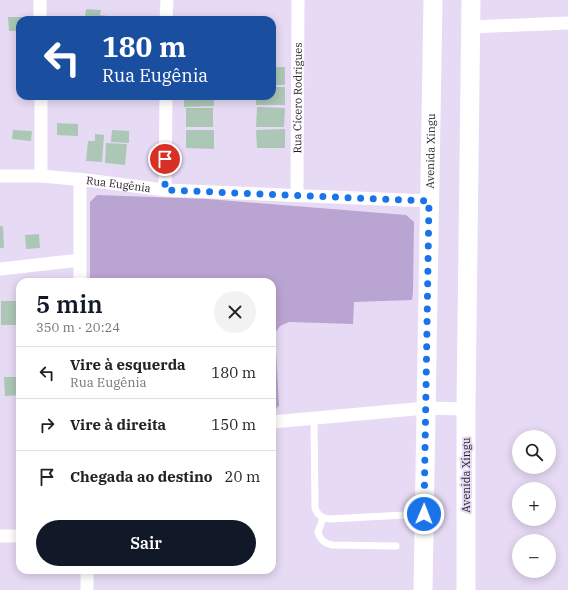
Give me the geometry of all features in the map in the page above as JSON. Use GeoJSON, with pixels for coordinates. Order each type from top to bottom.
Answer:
{"type":"FeatureCollection","features":[{"type":"Feature","properties":{"kind":"main road","name":"Avenida Xingu"},"geometry":{"type":"LineString","coordinates":[[423,590],[433,0]]}},
{"type":"Feature","properties":{"kind":"main road","name":"Avenida Xingu"},"geometry":{"type":"LineString","coordinates":[[466,590],[466,409],[471,0]]}},
{"type":"Feature","properties":{"kind":"street"},"geometry":{"type":"LineString","coordinates":[[40,0],[40,16]]}},
{"type":"Feature","properties":{"kind":"street"},"geometry":{"type":"LineString","coordinates":[[166,0],[166,16]]}},
{"type":"Feature","properties":{"kind":"street","name":"Rua Cícero Rodrigues"},"geometry":{"type":"LineString","coordinates":[[297,195],[298,0]]}},
{"type":"Feature","properties":{"kind":"street"},"geometry":{"type":"LineString","coordinates":[[470,27],[568,23]]}},
{"type":"Feature","properties":{"kind":"street"},"geometry":{"type":"LineString","coordinates":[[41,100],[41,176]]}},
{"type":"Feature","properties":{"kind":"street"},"geometry":{"type":"LineString","coordinates":[[165,190],[166,100]]}},
{"type":"Feature","properties":{"kind":"street","name":"Rua Eugênia"},"geometry":{"type":"LineString","coordinates":[[0,176],[41,176],[80,179],[165,190],[429,201]]}},
{"type":"Feature","properties":{"kind":"street"},"geometry":{"type":"LineString","coordinates":[[80,179],[80,278]]}},
{"type":"Feature","properties":{"kind":"street"},"geometry":{"type":"LineString","coordinates":[[0,269],[80,260]]}},
{"type":"Feature","properties":{"kind":"street"},"geometry":{"type":"LineString","coordinates":[[276,422],[426,408],[466,409]]}},
{"type":"Feature","properties":{"kind":"street"},"geometry":{"type":"LineString","coordinates":[[0,536],[16,536]]}},
{"type":"Feature","properties":{"kind":"street"},"geometry":{"type":"LineString","coordinates":[[87,574],[87,590]]}},
{"type":"Feature","properties":{"kind":"lane"},"geometry":{"type":"LineString","coordinates":[[314,419],[315,508],[317,515],[330,519],[424,514]]}},
{"type":"Feature","properties":{"kind":"lane"},"geometry":{"type":"LineString","coordinates":[[323,518],[318,532],[322,541],[326,543],[332,545],[396,546]]}},
{"type":"Feature","properties":{"kind":"shaded area"},"geometry":{"type":"Polygon","coordinates":[[[97,195],[208,199],[406,215],[414,222],[412,300],[354,302],[353,324],[289,322],[280,326],[276,332],[276,278],[90,278],[90,202],[97,195]]]}},
{"type":"Feature","properties":{"kind":"shaded area"},"geometry":{"type":"Polygon","coordinates":[[[276,351],[279,405],[276,409],[276,351]]]}},
{"type":"Feature","properties":{"kind":"building"},"geometry":{"type":"Polygon","coordinates":[[[86,9],[101,10],[100,15],[108,16],[85,16],[86,9]]]}},
{"type":"Feature","properties":{"kind":"building"},"geometry":{"type":"Polygon","coordinates":[[[8,17],[16,17],[16,31],[9,31],[8,17]]]}},
{"type":"Feature","properties":{"kind":"building"},"geometry":{"type":"Polygon","coordinates":[[[276,67],[285,67],[285,85],[276,85],[276,67]]]}},
{"type":"Feature","properties":{"kind":"building"},"geometry":{"type":"Polygon","coordinates":[[[276,87],[285,87],[285,105],[256,105],[256,100],[276,100],[276,87]]]}},
{"type":"Feature","properties":{"kind":"building"},"geometry":{"type":"Polygon","coordinates":[[[184,100],[214,100],[214,106],[184,107],[184,100]]]}},
{"type":"Feature","properties":{"kind":"building"},"geometry":{"type":"Polygon","coordinates":[[[257,107],[285,108],[284,127],[256,127],[257,107]]]}},
{"type":"Feature","properties":{"kind":"building"},"geometry":{"type":"Polygon","coordinates":[[[186,108],[213,108],[213,127],[186,127],[186,108]]]}},
{"type":"Feature","properties":{"kind":"building"},"geometry":{"type":"Polygon","coordinates":[[[57,123],[78,124],[78,136],[57,135],[57,123]]]}},
{"type":"Feature","properties":{"kind":"building"},"geometry":{"type":"Polygon","coordinates":[[[285,129],[285,148],[257,148],[256,130],[285,129]]]}},
{"type":"Feature","properties":{"kind":"building"},"geometry":{"type":"Polygon","coordinates":[[[13,130],[32,131],[31,141],[12,139],[13,130]]]}},
{"type":"Feature","properties":{"kind":"building"},"geometry":{"type":"Polygon","coordinates":[[[112,130],[129,131],[129,143],[111,142],[112,130]]]}},
{"type":"Feature","properties":{"kind":"building"},"geometry":{"type":"Polygon","coordinates":[[[186,130],[214,130],[214,149],[186,148],[186,130]]]}},
{"type":"Feature","properties":{"kind":"building"},"geometry":{"type":"Polygon","coordinates":[[[95,134],[104,135],[102,162],[86,161],[88,141],[95,141],[95,134]]]}},
{"type":"Feature","properties":{"kind":"building"},"geometry":{"type":"Polygon","coordinates":[[[106,143],[127,144],[125,165],[105,163],[106,143]]]}},
{"type":"Feature","properties":{"kind":"building"},"geometry":{"type":"Polygon","coordinates":[[[0,226],[3,226],[4,248],[0,248],[0,226]]]}},
{"type":"Feature","properties":{"kind":"building"},"geometry":{"type":"Polygon","coordinates":[[[39,234],[40,248],[26,249],[25,235],[39,234]]]}},
{"type":"Feature","properties":{"kind":"building"},"geometry":{"type":"Polygon","coordinates":[[[1,301],[16,301],[16,325],[1,325],[1,301]]]}},
{"type":"Feature","properties":{"kind":"building"},"geometry":{"type":"Polygon","coordinates":[[[4,377],[16,377],[16,395],[5,396],[4,377]]]}},
{"type":"Feature","properties":{"kind":"route"},"geometry":{"type":"LineString","coordinates":[[165,159],[165,190],[429,201],[424,514]]}}]}
